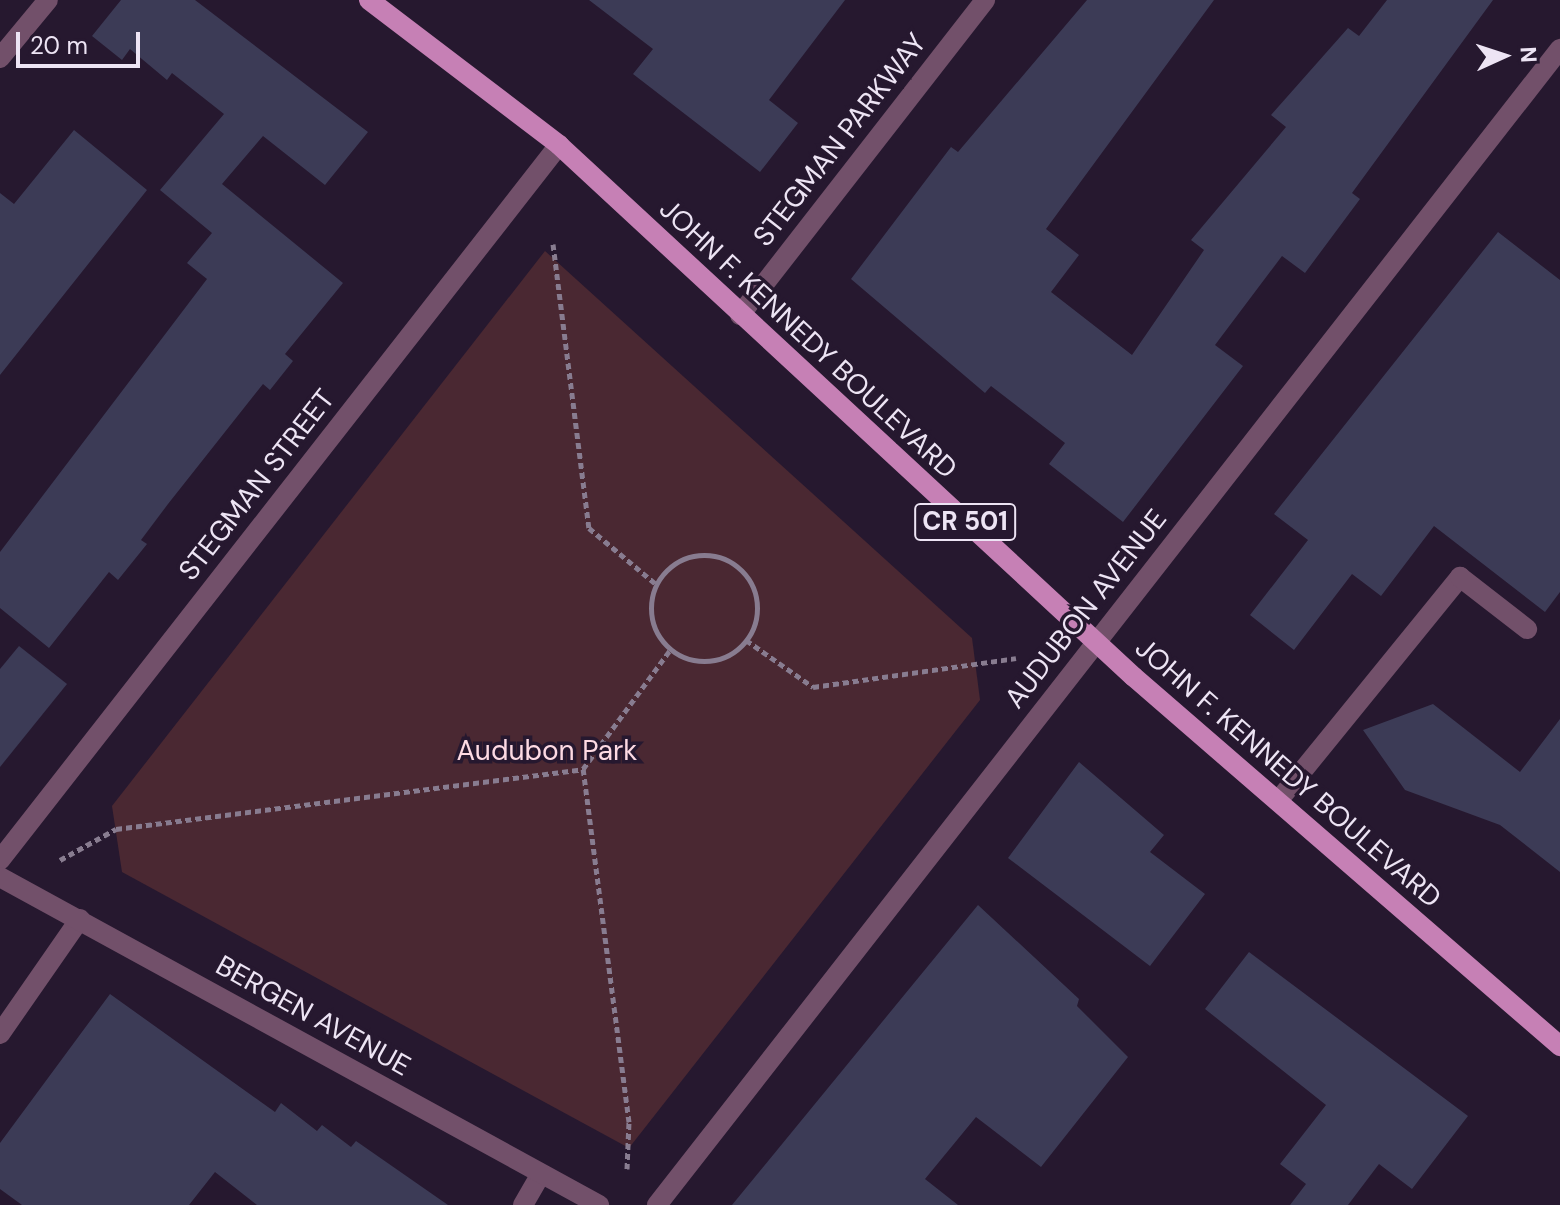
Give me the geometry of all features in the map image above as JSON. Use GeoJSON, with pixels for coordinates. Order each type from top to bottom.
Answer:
{"type":"FeatureCollection","features":[{"type":"Feature","properties":{"kind":"main road","name":"JOHN F. KENNEDY BOULEVARD"},"geometry":{"type":"LineString","coordinates":[[372,1],[559,145],[1097,643],[1560,1046]]}},
{"type":"Feature","properties":{"kind":"street"},"geometry":{"type":"LineString","coordinates":[[0,58],[48,0]]}},
{"type":"Feature","properties":{"kind":"street","name":"STEGMAN PARKWAY"},"geometry":{"type":"LineString","coordinates":[[740,315],[985,0]]}},
{"type":"Feature","properties":{"kind":"street","name":"AUDUBON AVENUE"},"geometry":{"type":"LineString","coordinates":[[657,1205],[1560,49]]}},
{"type":"Feature","properties":{"kind":"street","name":"STEGMAN STREET"},"geometry":{"type":"LineString","coordinates":[[0,860],[559,145]]}},
{"type":"Feature","properties":{"kind":"street"},"geometry":{"type":"LineString","coordinates":[[1278,801],[1460,577],[1527,629]]}},
{"type":"Feature","properties":{"kind":"street","name":"BERGEN AVENUE"},"geometry":{"type":"LineString","coordinates":[[0,877],[599,1205]]}},
{"type":"Feature","properties":{"kind":"street"},"geometry":{"type":"LineString","coordinates":[[0,1034],[80,919]]}},
{"type":"Feature","properties":{"kind":"street"},"geometry":{"type":"LineString","coordinates":[[523,1205],[540,1175]]}},
{"type":"Feature","properties":{"kind":"path"},"geometry":{"type":"LineString","coordinates":[[553,244],[589,528],[656,584]]}},
{"type":"Feature","properties":{"kind":"path"},"geometry":{"type":"LineString","coordinates":[[699,555],[733,563],[757,608],[746,640],[718,660],[670,650],[651,619],[656,584],[681,560],[699,555]]}},
{"type":"Feature","properties":{"kind":"path"},"geometry":{"type":"LineString","coordinates":[[746,640],[813,687],[1016,658]]}},
{"type":"Feature","properties":{"kind":"path"},"geometry":{"type":"LineString","coordinates":[[627,1169],[629,1122],[583,769],[670,650]]}},
{"type":"Feature","properties":{"kind":"path"},"geometry":{"type":"LineString","coordinates":[[60,860],[116,829],[583,769]]}},
{"type":"Feature","properties":{"kind":"green space","name":"Audubon Park"},"geometry":{"type":"Polygon","coordinates":[[[545,251],[972,638],[980,700],[629,1148],[122,872],[112,806],[545,251]]]}},
{"type":"Feature","properties":{"kind":"building"},"geometry":{"type":"Polygon","coordinates":[[[121,0],[195,0],[368,132],[325,185],[263,136],[222,184],[343,283],[285,354],[293,361],[270,390],[263,384],[168,504],[141,540],[147,544],[118,580],[109,572],[49,648],[0,608],[0,552],[207,279],[187,263],[212,233],[160,190],[224,114],[172,73],[167,80],[130,49],[122,60],[92,36],[121,0]]]}},
{"type":"Feature","properties":{"kind":"building"},"geometry":{"type":"Polygon","coordinates":[[[589,0],[845,0],[769,100],[798,123],[760,172],[633,74],[653,49],[589,0]]]}},
{"type":"Feature","properties":{"kind":"building"},"geometry":{"type":"Polygon","coordinates":[[[1087,0],[1214,0],[1046,229],[1079,255],[1051,292],[1132,355],[1204,250],[1191,240],[1286,127],[1271,115],[1348,28],[1359,36],[1387,0],[1493,0],[1352,193],[1360,199],[1305,273],[1282,256],[1215,345],[1243,366],[1123,522],[1049,464],[1065,443],[991,386],[985,393],[851,279],[951,147],[958,152],[1087,0]]]}},
{"type":"Feature","properties":{"kind":"building"},"geometry":{"type":"Polygon","coordinates":[[[74,130],[147,190],[0,375],[0,193],[14,204],[74,130]]]}},
{"type":"Feature","properties":{"kind":"building"},"geometry":{"type":"Polygon","coordinates":[[[1498,232],[1560,280],[1560,592],[1545,612],[1434,526],[1381,596],[1352,574],[1294,650],[1250,615],[1308,540],[1274,514],[1498,232]]]}},
{"type":"Feature","properties":{"kind":"building"},"geometry":{"type":"Polygon","coordinates":[[[19,646],[67,684],[0,767],[0,669],[19,646]]]}},
{"type":"Feature","properties":{"kind":"building"},"geometry":{"type":"Polygon","coordinates":[[[1433,704],[1520,772],[1560,719],[1560,872],[1500,825],[1405,790],[1363,730],[1433,704]]]}},
{"type":"Feature","properties":{"kind":"building"},"geometry":{"type":"Polygon","coordinates":[[[1079,762],[1164,835],[1150,852],[1205,894],[1150,966],[1008,858],[1079,762]]]}},
{"type":"Feature","properties":{"kind":"building"},"geometry":{"type":"Polygon","coordinates":[[[978,905],[1079,999],[1077,1006],[1128,1057],[1041,1167],[976,1117],[925,1179],[958,1205],[732,1205],[978,905]]]}},
{"type":"Feature","properties":{"kind":"building"},"geometry":{"type":"Polygon","coordinates":[[[1249,952],[1468,1116],[1412,1189],[1379,1164],[1348,1205],[1290,1205],[1306,1184],[1280,1164],[1326,1105],[1205,1009],[1249,952]]]}},
{"type":"Feature","properties":{"kind":"building"},"geometry":{"type":"Polygon","coordinates":[[[110,994],[275,1112],[281,1103],[317,1131],[322,1125],[351,1147],[356,1141],[448,1205],[257,1205],[215,1172],[189,1205],[22,1205],[0,1189],[0,1143],[110,994]]]}}]}
